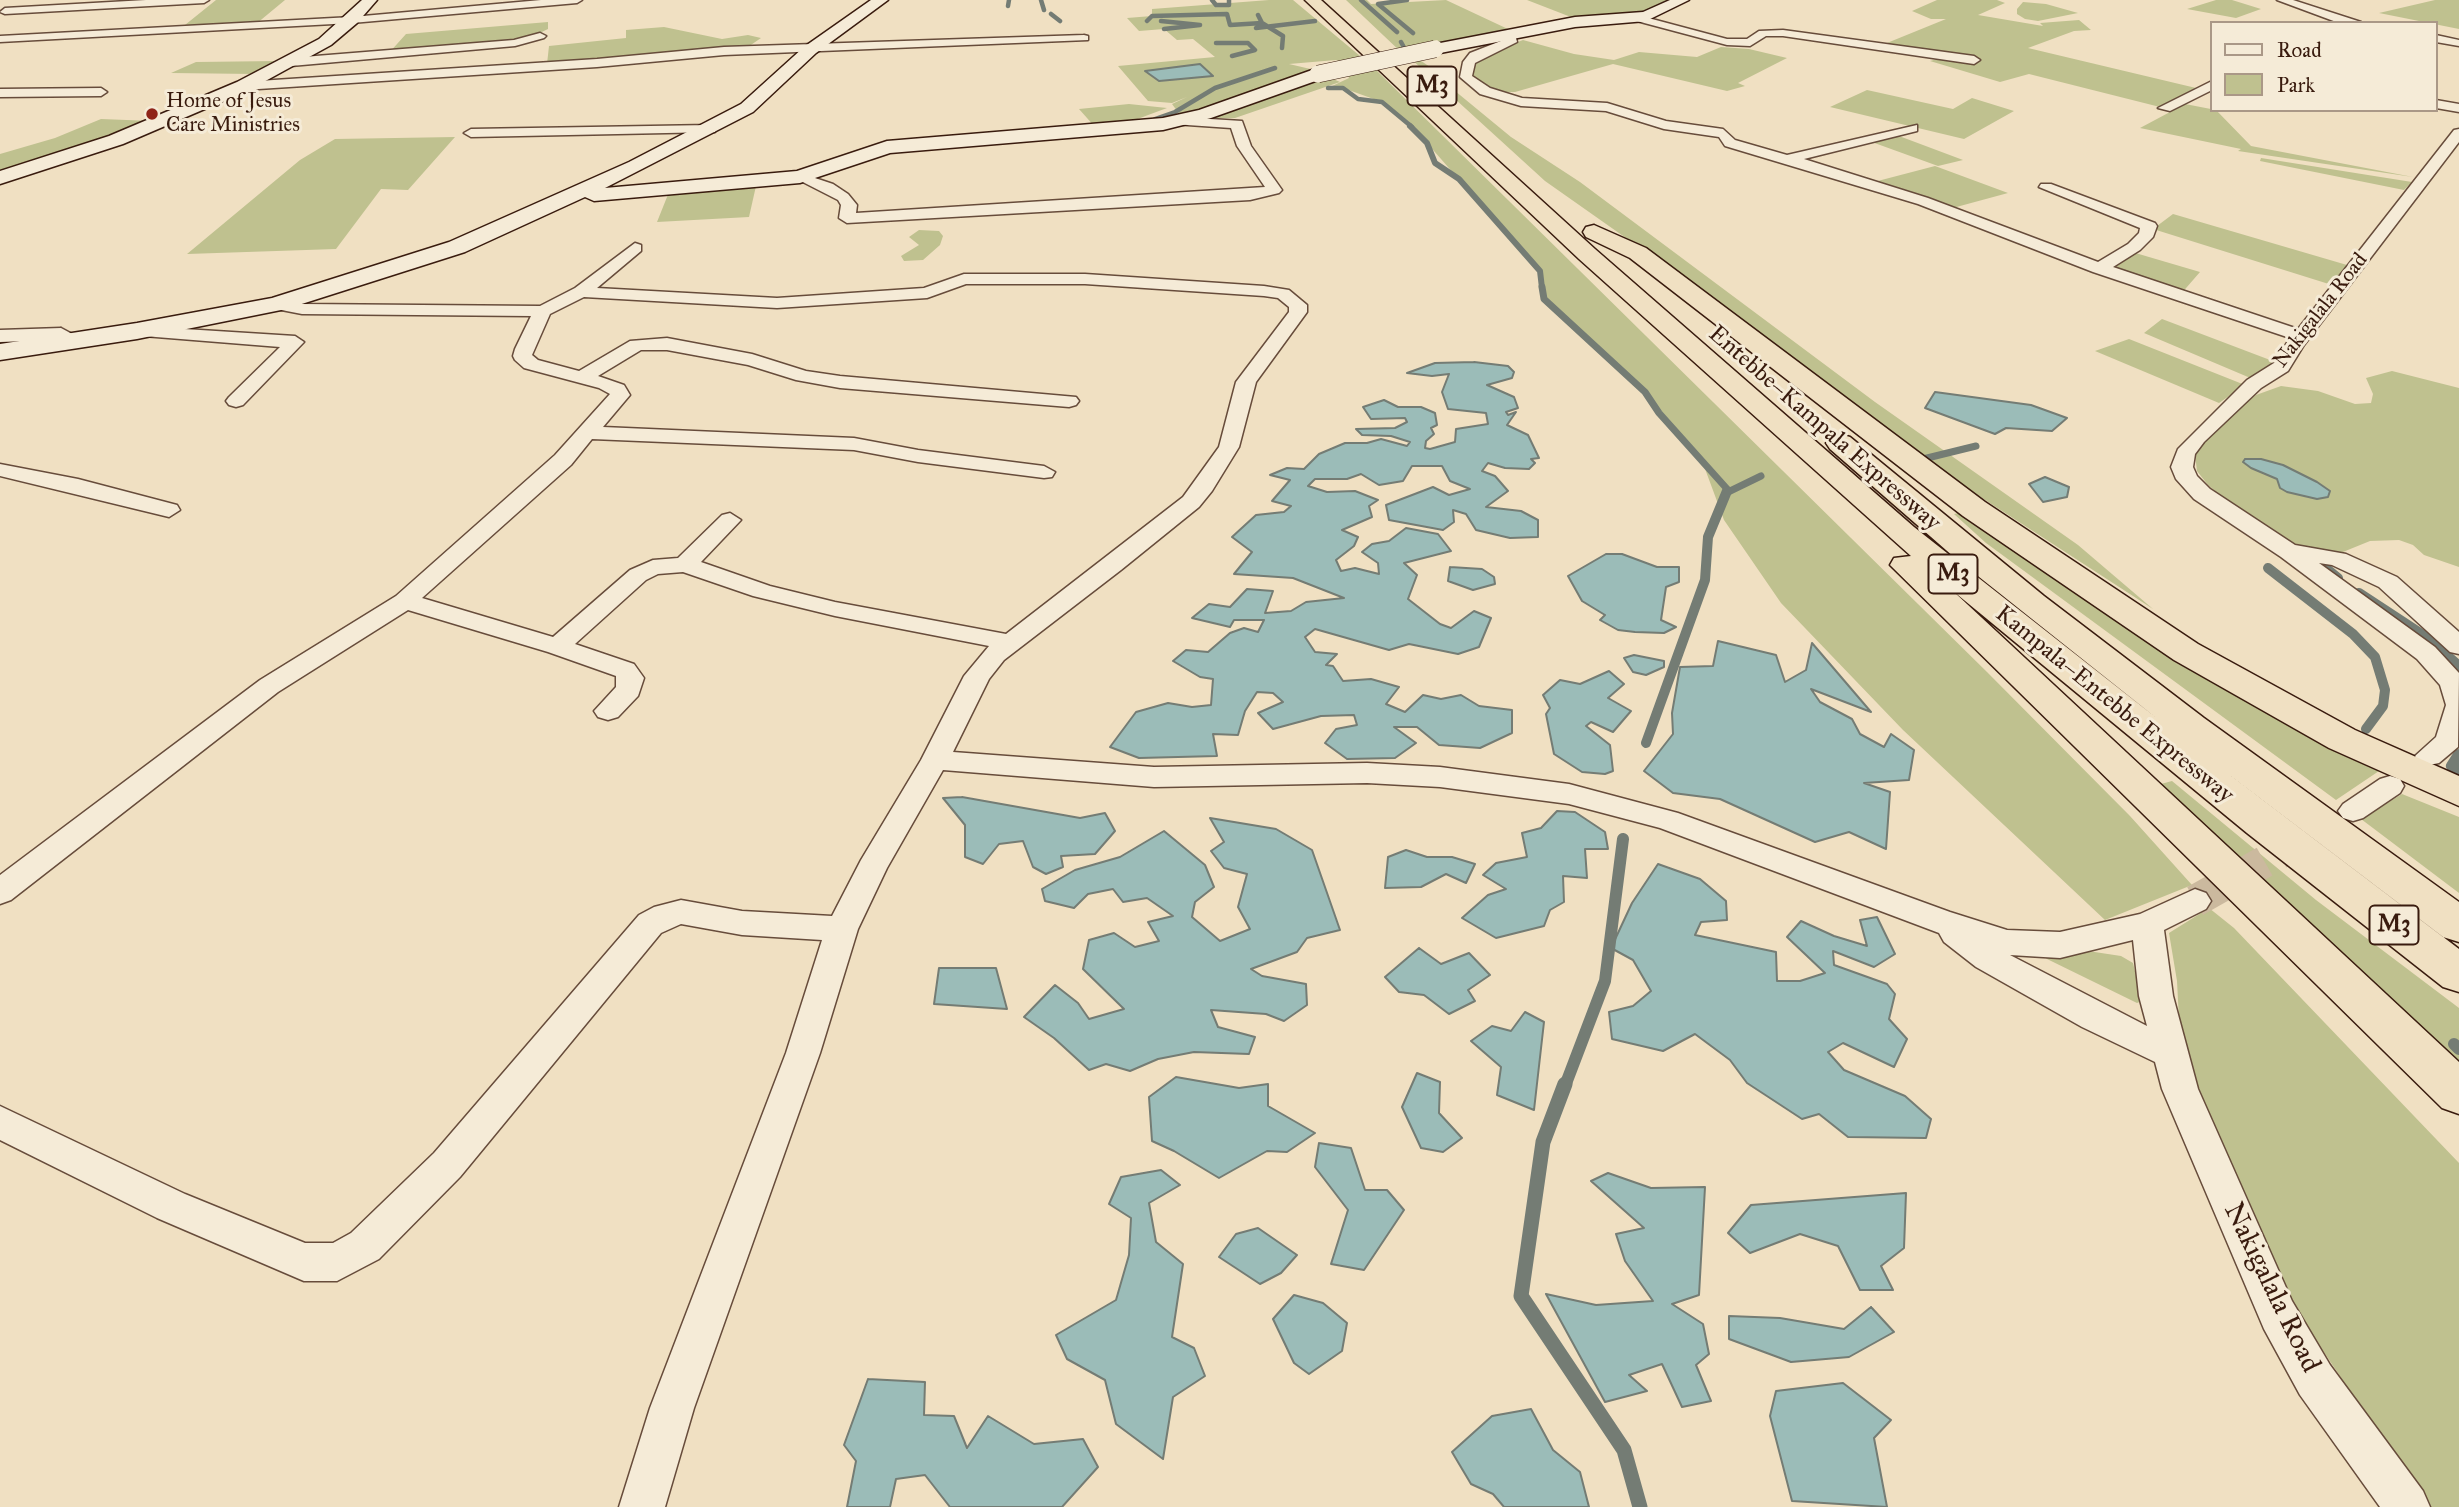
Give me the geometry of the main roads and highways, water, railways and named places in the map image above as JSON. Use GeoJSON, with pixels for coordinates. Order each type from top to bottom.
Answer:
{"type":"FeatureCollection","features":[{"type":"Feature","properties":{"kind":"highway","name":"M3"},"geometry":{"type":"LineString","coordinates":[[1312,0],[1582,227]]}},
{"type":"Feature","properties":{"kind":"highway","name":"M3"},"geometry":{"type":"LineString","coordinates":[[1328,0],[1421,76]]}},
{"type":"Feature","properties":{"kind":"highway","name":"M3"},"geometry":{"type":"LineString","coordinates":[[1533,176],[1582,227]]}},
{"type":"Feature","properties":{"kind":"highway","name":"Entebbe–Kampala Expressway"},"geometry":{"type":"LineString","coordinates":[[1582,227],[1965,550],[2202,735],[2459,925]]}},
{"type":"Feature","properties":{"kind":"highway"},"geometry":{"type":"LineString","coordinates":[[1582,227],[1638,253],[1974,509],[2186,652],[2342,739],[2459,792]]}},
{"type":"Feature","properties":{"kind":"highway"},"geometry":{"type":"LineString","coordinates":[[1582,227],[1587,268],[2158,804],[2459,1093]]}},
{"type":"Feature","properties":{"kind":"highway","name":"Kampala–Entebbe Expressway"},"geometry":{"type":"LineString","coordinates":[[1582,227],[1903,534],[2261,823],[2459,974]]}},
{"type":"Feature","properties":{"kind":"water"},"geometry":{"type":"Polygon","coordinates":[[[1200,64],[1213,76],[1159,81],[1145,71],[1200,64]]]}},
{"type":"Feature","properties":{"kind":"water"},"geometry":{"type":"Polygon","coordinates":[[[1474,362],[1508,366],[1514,372],[1512,378],[1487,385],[1514,397],[1518,408],[1506,412],[1508,415],[1516,412],[1507,425],[1528,435],[1539,458],[1531,459],[1535,463],[1529,469],[1505,468],[1488,463],[1482,471],[1495,476],[1508,491],[1486,507],[1521,511],[1538,520],[1538,537],[1510,538],[1476,530],[1466,514],[1453,510],[1454,522],[1443,530],[1389,520],[1386,505],[1433,487],[1449,495],[1470,489],[1450,481],[1442,466],[1412,466],[1403,481],[1379,485],[1361,474],[1347,479],[1315,479],[1308,486],[1327,492],[1355,491],[1378,500],[1369,506],[1372,517],[1342,530],[1358,537],[1354,546],[1336,560],[1341,571],[1355,568],[1379,574],[1378,563],[1362,552],[1372,544],[1389,541],[1406,528],[1438,534],[1451,551],[1404,563],[1417,575],[1408,599],[1440,624],[1451,628],[1474,611],[1491,618],[1479,647],[1458,654],[1409,644],[1389,650],[1315,629],[1305,637],[1315,652],[1337,654],[1326,665],[1333,666],[1343,681],[1371,679],[1399,687],[1386,704],[1405,712],[1423,695],[1441,699],[1461,695],[1479,706],[1512,710],[1512,733],[1480,748],[1439,745],[1417,727],[1394,727],[1416,743],[1395,758],[1347,759],[1325,743],[1336,729],[1357,725],[1354,715],[1321,716],[1273,729],[1258,713],[1283,702],[1273,693],[1257,692],[1245,711],[1238,735],[1213,734],[1217,756],[1139,758],[1110,747],[1136,712],[1168,703],[1192,707],[1211,705],[1213,679],[1200,677],[1173,661],[1186,650],[1208,652],[1230,633],[1244,628],[1258,632],[1264,620],[1234,620],[1230,627],[1192,618],[1209,604],[1230,607],[1247,589],[1273,591],[1265,613],[1291,611],[1306,602],[1344,598],[1293,578],[1234,574],[1252,552],[1232,537],[1256,515],[1284,512],[1291,506],[1272,501],[1290,480],[1270,475],[1287,468],[1304,469],[1319,454],[1345,443],[1367,443],[1381,439],[1407,446],[1410,442],[1391,436],[1362,435],[1356,429],[1395,428],[1407,422],[1405,418],[1371,419],[1363,407],[1384,400],[1398,407],[1421,407],[1435,413],[1437,425],[1431,428],[1434,434],[1426,441],[1425,448],[1455,442],[1456,429],[1488,424],[1486,413],[1448,409],[1442,392],[1449,374],[1432,376],[1407,373],[1435,363],[1474,362]]]}},
{"type":"Feature","properties":{"kind":"water"},"geometry":{"type":"Polygon","coordinates":[[[1935,392],[2031,405],[2067,418],[2052,431],[2006,428],[1995,434],[1925,408],[1935,392]]]}},
{"type":"Feature","properties":{"kind":"water"},"geometry":{"type":"Polygon","coordinates":[[[2245,459],[2261,459],[2283,465],[2330,491],[2328,497],[2317,499],[2287,492],[2280,488],[2277,479],[2251,468],[2243,462],[2245,459]]]}},
{"type":"Feature","properties":{"kind":"water"},"geometry":{"type":"Polygon","coordinates":[[[2045,477],[2069,487],[2067,497],[2043,502],[2029,484],[2045,477]]]}},
{"type":"Feature","properties":{"kind":"water"},"geometry":{"type":"Polygon","coordinates":[[[1606,554],[1622,554],[1657,567],[1679,567],[1679,582],[1666,587],[1661,620],[1676,627],[1664,633],[1635,632],[1618,630],[1600,620],[1605,615],[1582,601],[1568,576],[1606,554]]]}},
{"type":"Feature","properties":{"kind":"water"},"geometry":{"type":"Polygon","coordinates":[[[1450,567],[1482,569],[1494,577],[1495,584],[1473,590],[1448,581],[1450,567]]]}},
{"type":"Feature","properties":{"kind":"water"},"geometry":{"type":"Polygon","coordinates":[[[1718,641],[1776,655],[1785,682],[1806,670],[1812,643],[1871,712],[1811,689],[1820,702],[1852,719],[1860,734],[1884,747],[1891,734],[1914,750],[1909,780],[1864,783],[1890,792],[1886,849],[1849,832],[1815,842],[1720,799],[1673,793],[1644,771],[1673,734],[1672,713],[1680,667],[1713,666],[1718,641]]]}},
{"type":"Feature","properties":{"kind":"water"},"geometry":{"type":"Polygon","coordinates":[[[1634,655],[1664,661],[1664,667],[1646,675],[1633,672],[1624,658],[1634,655]]]}},
{"type":"Feature","properties":{"kind":"water"},"geometry":{"type":"Polygon","coordinates":[[[1609,671],[1624,684],[1608,698],[1631,711],[1613,732],[1591,722],[1586,726],[1610,745],[1613,771],[1605,774],[1582,772],[1554,754],[1546,714],[1550,708],[1543,695],[1560,680],[1580,684],[1609,671]]]}},
{"type":"Feature","properties":{"kind":"water"},"geometry":{"type":"Polygon","coordinates":[[[962,797],[1080,818],[1105,813],[1115,831],[1095,854],[1061,856],[1063,867],[1046,874],[1033,867],[1023,841],[999,844],[983,864],[965,857],[965,825],[943,798],[962,797]]]}},
{"type":"Feature","properties":{"kind":"water"},"geometry":{"type":"Polygon","coordinates":[[[1557,811],[1575,812],[1605,832],[1608,849],[1585,849],[1587,878],[1563,876],[1564,902],[1550,910],[1544,926],[1496,938],[1462,918],[1488,895],[1506,889],[1483,875],[1496,863],[1527,857],[1522,833],[1541,828],[1557,811]]]}},
{"type":"Feature","properties":{"kind":"water"},"geometry":{"type":"Polygon","coordinates":[[[1210,818],[1276,829],[1312,850],[1340,930],[1307,938],[1297,952],[1251,969],[1262,976],[1306,984],[1307,1005],[1284,1021],[1266,1014],[1211,1010],[1218,1027],[1255,1037],[1249,1054],[1194,1052],[1158,1059],[1130,1071],[1106,1064],[1089,1070],[1054,1038],[1024,1017],[1055,985],[1078,1003],[1089,1019],[1124,1009],[1083,969],[1089,940],[1114,933],[1135,947],[1159,941],[1148,922],[1173,916],[1147,898],[1123,902],[1113,889],[1088,894],[1074,908],[1045,901],[1042,889],[1075,870],[1120,857],[1164,831],[1205,865],[1214,887],[1195,902],[1192,917],[1220,941],[1250,929],[1238,907],[1247,874],[1224,868],[1211,851],[1224,842],[1210,818]]]}},
{"type":"Feature","properties":{"kind":"water"},"geometry":{"type":"Polygon","coordinates":[[[1406,850],[1427,857],[1452,857],[1475,864],[1466,883],[1446,874],[1421,887],[1385,888],[1388,857],[1406,850]]]}},
{"type":"Feature","properties":{"kind":"water"},"geometry":{"type":"Polygon","coordinates":[[[1658,864],[1700,879],[1726,901],[1727,920],[1701,922],[1695,935],[1776,952],[1777,981],[1800,981],[1825,973],[1787,937],[1801,921],[1834,936],[1867,946],[1860,920],[1877,917],[1895,954],[1874,967],[1833,951],[1834,965],[1887,984],[1895,994],[1889,1019],[1907,1039],[1894,1067],[1843,1043],[1828,1052],[1844,1070],[1905,1096],[1931,1119],[1926,1138],[1848,1137],[1819,1114],[1802,1119],[1747,1083],[1730,1060],[1695,1034],[1663,1051],[1612,1039],[1609,1012],[1633,1006],[1651,991],[1633,960],[1611,948],[1632,903],[1658,864]]]}},
{"type":"Feature","properties":{"kind":"water"},"geometry":{"type":"Polygon","coordinates":[[[1419,948],[1441,964],[1469,953],[1490,975],[1468,990],[1475,1001],[1449,1014],[1424,995],[1399,992],[1385,977],[1419,948]]]}},
{"type":"Feature","properties":{"kind":"water"},"geometry":{"type":"Polygon","coordinates":[[[939,968],[996,968],[1007,1009],[934,1004],[939,968]]]}},
{"type":"Feature","properties":{"kind":"water"},"geometry":{"type":"Polygon","coordinates":[[[1525,1012],[1544,1022],[1534,1110],[1497,1095],[1501,1067],[1471,1041],[1492,1026],[1511,1031],[1525,1012]]]}},
{"type":"Feature","properties":{"kind":"water"},"geometry":{"type":"Polygon","coordinates":[[[1417,1073],[1440,1082],[1439,1113],[1462,1138],[1443,1152],[1421,1148],[1402,1107],[1417,1073]]]}},
{"type":"Feature","properties":{"kind":"water"},"geometry":{"type":"Polygon","coordinates":[[[1176,1077],[1239,1088],[1268,1084],[1268,1106],[1315,1133],[1287,1152],[1267,1151],[1219,1178],[1152,1141],[1149,1097],[1176,1077]]]}},
{"type":"Feature","properties":{"kind":"water"},"geometry":{"type":"Polygon","coordinates":[[[1319,1143],[1351,1148],[1365,1190],[1387,1190],[1404,1210],[1364,1270],[1331,1264],[1348,1210],[1315,1167],[1319,1143]]]}},
{"type":"Feature","properties":{"kind":"water"},"geometry":{"type":"Polygon","coordinates":[[[1161,1170],[1180,1185],[1149,1203],[1156,1242],[1183,1264],[1172,1337],[1194,1348],[1205,1376],[1173,1397],[1163,1459],[1116,1424],[1105,1380],[1067,1359],[1056,1335],[1116,1300],[1129,1255],[1131,1218],[1109,1204],[1121,1177],[1161,1170]]]}},
{"type":"Feature","properties":{"kind":"water"},"geometry":{"type":"Polygon","coordinates":[[[1608,1173],[1651,1188],[1705,1187],[1699,1295],[1672,1304],[1703,1324],[1709,1354],[1696,1365],[1711,1401],[1682,1407],[1662,1364],[1629,1375],[1647,1391],[1605,1402],[1546,1294],[1596,1305],[1653,1301],[1625,1261],[1616,1234],[1644,1228],[1591,1181],[1608,1173]]]}},
{"type":"Feature","properties":{"kind":"water"},"geometry":{"type":"Polygon","coordinates":[[[1906,1193],[1904,1248],[1881,1266],[1893,1290],[1860,1290],[1838,1246],[1800,1234],[1750,1253],[1728,1233],[1751,1205],[1906,1193]]]}},
{"type":"Feature","properties":{"kind":"water"},"geometry":{"type":"Polygon","coordinates":[[[1258,1228],[1297,1255],[1281,1273],[1260,1284],[1219,1257],[1236,1234],[1258,1228]]]}},
{"type":"Feature","properties":{"kind":"water"},"geometry":{"type":"Polygon","coordinates":[[[1294,1295],[1323,1303],[1347,1323],[1342,1351],[1309,1374],[1294,1363],[1273,1319],[1294,1295]]]}},
{"type":"Feature","properties":{"kind":"water"},"geometry":{"type":"Polygon","coordinates":[[[1871,1307],[1894,1332],[1849,1357],[1791,1362],[1729,1339],[1729,1316],[1780,1318],[1844,1329],[1871,1307]]]}},
{"type":"Feature","properties":{"kind":"water"},"geometry":{"type":"Polygon","coordinates":[[[868,1379],[925,1382],[924,1415],[954,1416],[967,1448],[988,1416],[1034,1444],[1083,1439],[1098,1467],[1062,1507],[950,1507],[925,1475],[896,1479],[890,1507],[847,1507],[856,1461],[844,1445],[868,1379]]]}},
{"type":"Feature","properties":{"kind":"water"},"geometry":{"type":"Polygon","coordinates":[[[1843,1383],[1891,1420],[1874,1438],[1887,1507],[1792,1501],[1770,1416],[1776,1391],[1843,1383]]]}},
{"type":"Feature","properties":{"kind":"water"},"geometry":{"type":"Polygon","coordinates":[[[1531,1409],[1553,1450],[1580,1472],[1589,1507],[1504,1507],[1493,1494],[1471,1484],[1452,1452],[1492,1416],[1531,1409]]]}},
{"type":"Feature","properties":{"kind":"waterway"},"geometry":{"type":"LineString","coordinates":[[1008,6],[1009,0]]}},
{"type":"Feature","properties":{"kind":"waterway"},"geometry":{"type":"LineString","coordinates":[[1041,0],[1044,10]]}},
{"type":"Feature","properties":{"kind":"waterway"},"geometry":{"type":"LineString","coordinates":[[1212,0],[1216,5],[1229,5],[1229,0]]}},
{"type":"Feature","properties":{"kind":"waterway"},"geometry":{"type":"LineString","coordinates":[[1361,0],[1397,32]]}},
{"type":"Feature","properties":{"kind":"waterway"},"geometry":{"type":"LineString","coordinates":[[1407,0],[1378,4],[1413,33]]}},
{"type":"Feature","properties":{"kind":"waterway"},"geometry":{"type":"LineString","coordinates":[[1051,14],[1060,21]]}},
{"type":"Feature","properties":{"kind":"waterway"},"geometry":{"type":"LineString","coordinates":[[1147,21],[1152,16],[1227,14],[1230,25],[1262,23]]}},
{"type":"Feature","properties":{"kind":"waterway"},"geometry":{"type":"LineString","coordinates":[[1258,15],[1262,23]]}},
{"type":"Feature","properties":{"kind":"waterway"},"geometry":{"type":"LineString","coordinates":[[1161,21],[1200,25],[1164,29]]}},
{"type":"Feature","properties":{"kind":"waterway"},"geometry":{"type":"LineString","coordinates":[[1268,27],[1315,21]]}},
{"type":"Feature","properties":{"kind":"waterway"},"geometry":{"type":"LineString","coordinates":[[1262,23],[1268,27]]}},
{"type":"Feature","properties":{"kind":"waterway"},"geometry":{"type":"LineString","coordinates":[[1256,28],[1268,27]]}},
{"type":"Feature","properties":{"kind":"waterway"},"geometry":{"type":"LineString","coordinates":[[1268,27],[1283,36],[1282,48]]}},
{"type":"Feature","properties":{"kind":"waterway"},"geometry":{"type":"LineString","coordinates":[[1401,42],[1406,51]]}},
{"type":"Feature","properties":{"kind":"waterway"},"geometry":{"type":"LineString","coordinates":[[1216,43],[1248,43],[1255,50],[1232,56]]}},
{"type":"Feature","properties":{"kind":"waterway"},"geometry":{"type":"LineString","coordinates":[[1155,119],[1175,112],[1215,88],[1275,68]]}},
{"type":"Feature","properties":{"kind":"waterway"},"geometry":{"type":"LineString","coordinates":[[1328,88],[1343,88],[1358,99],[1382,102],[1412,127]]}},
{"type":"Feature","properties":{"kind":"waterway"},"geometry":{"type":"LineString","coordinates":[[1410,126],[1427,143],[1435,163],[1459,179],[1540,271],[1542,288]]}},
{"type":"Feature","properties":{"kind":"waterway"},"geometry":{"type":"LineString","coordinates":[[1542,287],[1544,299],[1645,392],[1659,413],[1728,490]]}},
{"type":"Feature","properties":{"kind":"waterway"},"geometry":{"type":"LineString","coordinates":[[1919,460],[1976,446]]}},
{"type":"Feature","properties":{"kind":"waterway"},"geometry":{"type":"LineString","coordinates":[[1726,493],[1761,476]]}},
{"type":"Feature","properties":{"kind":"waterway"},"geometry":{"type":"LineString","coordinates":[[1646,743],[1705,580],[1708,537],[1726,493]]}},
{"type":"Feature","properties":{"kind":"waterway"},"geometry":{"type":"LineString","coordinates":[[2321,564],[2338,578]]}},
{"type":"Feature","properties":{"kind":"waterway"},"geometry":{"type":"LineString","coordinates":[[2268,568],[2353,634],[2375,657],[2385,690],[2383,706],[2366,729]]}},
{"type":"Feature","properties":{"kind":"waterway"},"geometry":{"type":"LineString","coordinates":[[2359,593],[2426,637],[2459,666]]}},
{"type":"Feature","properties":{"kind":"waterway"},"geometry":{"type":"LineString","coordinates":[[2459,755],[2452,766],[2459,772]]}},
{"type":"Feature","properties":{"kind":"waterway"},"geometry":{"type":"LineString","coordinates":[[1565,1086],[1605,981],[1623,839]]}},
{"type":"Feature","properties":{"kind":"waterway"},"geometry":{"type":"LineString","coordinates":[[2454,1044],[2459,1049]]}},
{"type":"Feature","properties":{"kind":"waterway"},"geometry":{"type":"LineString","coordinates":[[1565,1084],[1543,1142],[1521,1296],[1624,1450],[1640,1507]]}},
{"type":"Feature","properties":{"kind":"tunnel"},"geometry":{"type":"LineString","coordinates":[[2195,901],[2308,837]]}},
{"type":"Feature","properties":{"kind":"place","name":"Home of Jesus Care Ministries"},"geometry":{"type":"Point","coordinates":[152,114]}}]}
